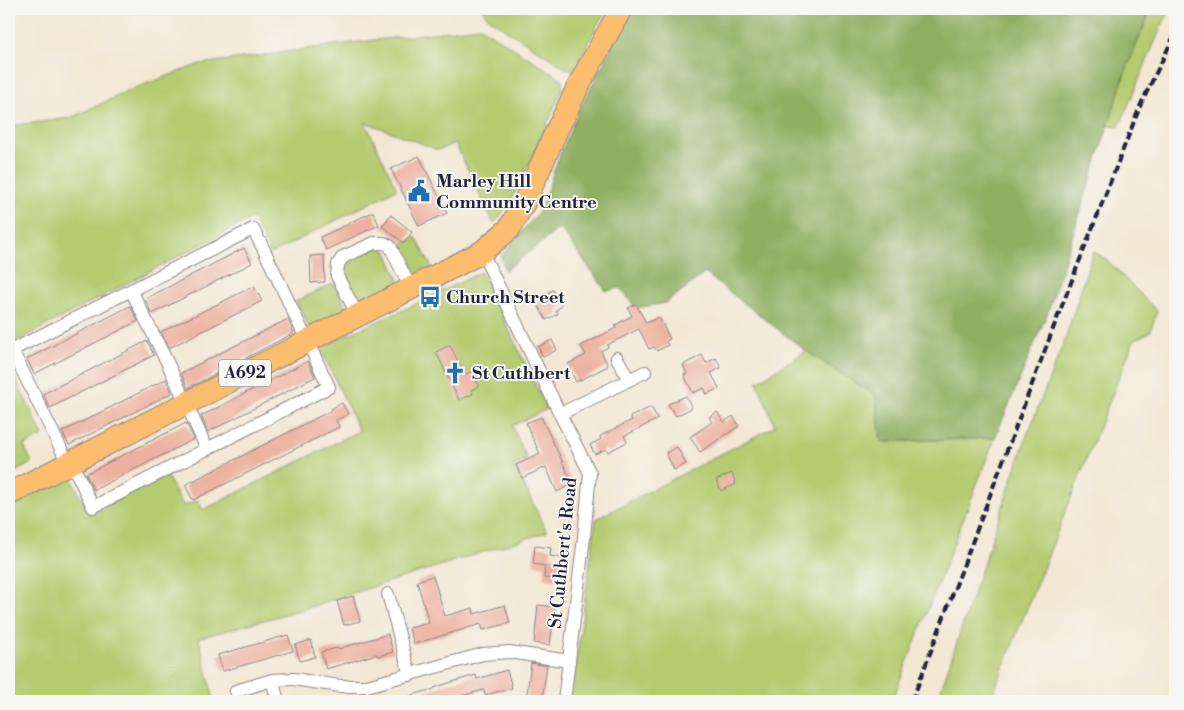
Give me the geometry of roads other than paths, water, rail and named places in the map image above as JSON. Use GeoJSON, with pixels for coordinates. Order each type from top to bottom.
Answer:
{"type":"FeatureCollection","features":[{"type":"Feature","properties":{"kind":"highway","name":"A692"},"geometry":{"type":"LineString","coordinates":[[9,494],[482,252],[510,229],[525,202],[581,81],[621,9]]}},
{"type":"Feature","properties":{"kind":"street"},"geometry":{"type":"LineString","coordinates":[[253,229],[329,387],[93,506],[12,350],[131,290],[253,229]]}},
{"type":"Feature","properties":{"kind":"street"},"geometry":{"type":"LineString","coordinates":[[358,316],[336,276],[338,264],[343,257],[374,243],[384,243],[390,246],[411,289]]}},
{"type":"Feature","properties":{"kind":"street","name":"St Cuthbert's Road"},"geometry":{"type":"LineString","coordinates":[[482,252],[590,473],[564,701]]}},
{"type":"Feature","properties":{"kind":"street"},"geometry":{"type":"LineString","coordinates":[[131,290],[207,449]]}},
{"type":"Feature","properties":{"kind":"street"},"geometry":{"type":"LineString","coordinates":[[617,358],[628,380]]}},
{"type":"Feature","properties":{"kind":"street"},"geometry":{"type":"LineString","coordinates":[[560,414],[645,372]]}},
{"type":"Feature","properties":{"kind":"street"},"geometry":{"type":"LineString","coordinates":[[388,594],[410,675]]}},
{"type":"Feature","properties":{"kind":"street"},"geometry":{"type":"LineString","coordinates":[[236,691],[272,680],[293,679],[340,686],[367,686],[483,654],[509,652],[569,661]]}},
{"type":"Feature","properties":{"kind":"street"},"geometry":{"type":"LineString","coordinates":[[272,680],[278,701]]}},
{"type":"Feature","properties":{"kind":"railway"},"geometry":{"type":"LineString","coordinates":[[912,701],[1126,142],[1141,104],[1175,34]]}},
{"type":"Feature","properties":{"kind":"place","name":"Marley Hill Community Centre"},"geometry":{"type":"Point","coordinates":[419,191]}},
{"type":"Feature","properties":{"kind":"place","name":"Church Street"},"geometry":{"type":"Point","coordinates":[430,297]}},
{"type":"Feature","properties":{"kind":"place","name":"St Cuthbert"},"geometry":{"type":"Point","coordinates":[455,373]}}]}
